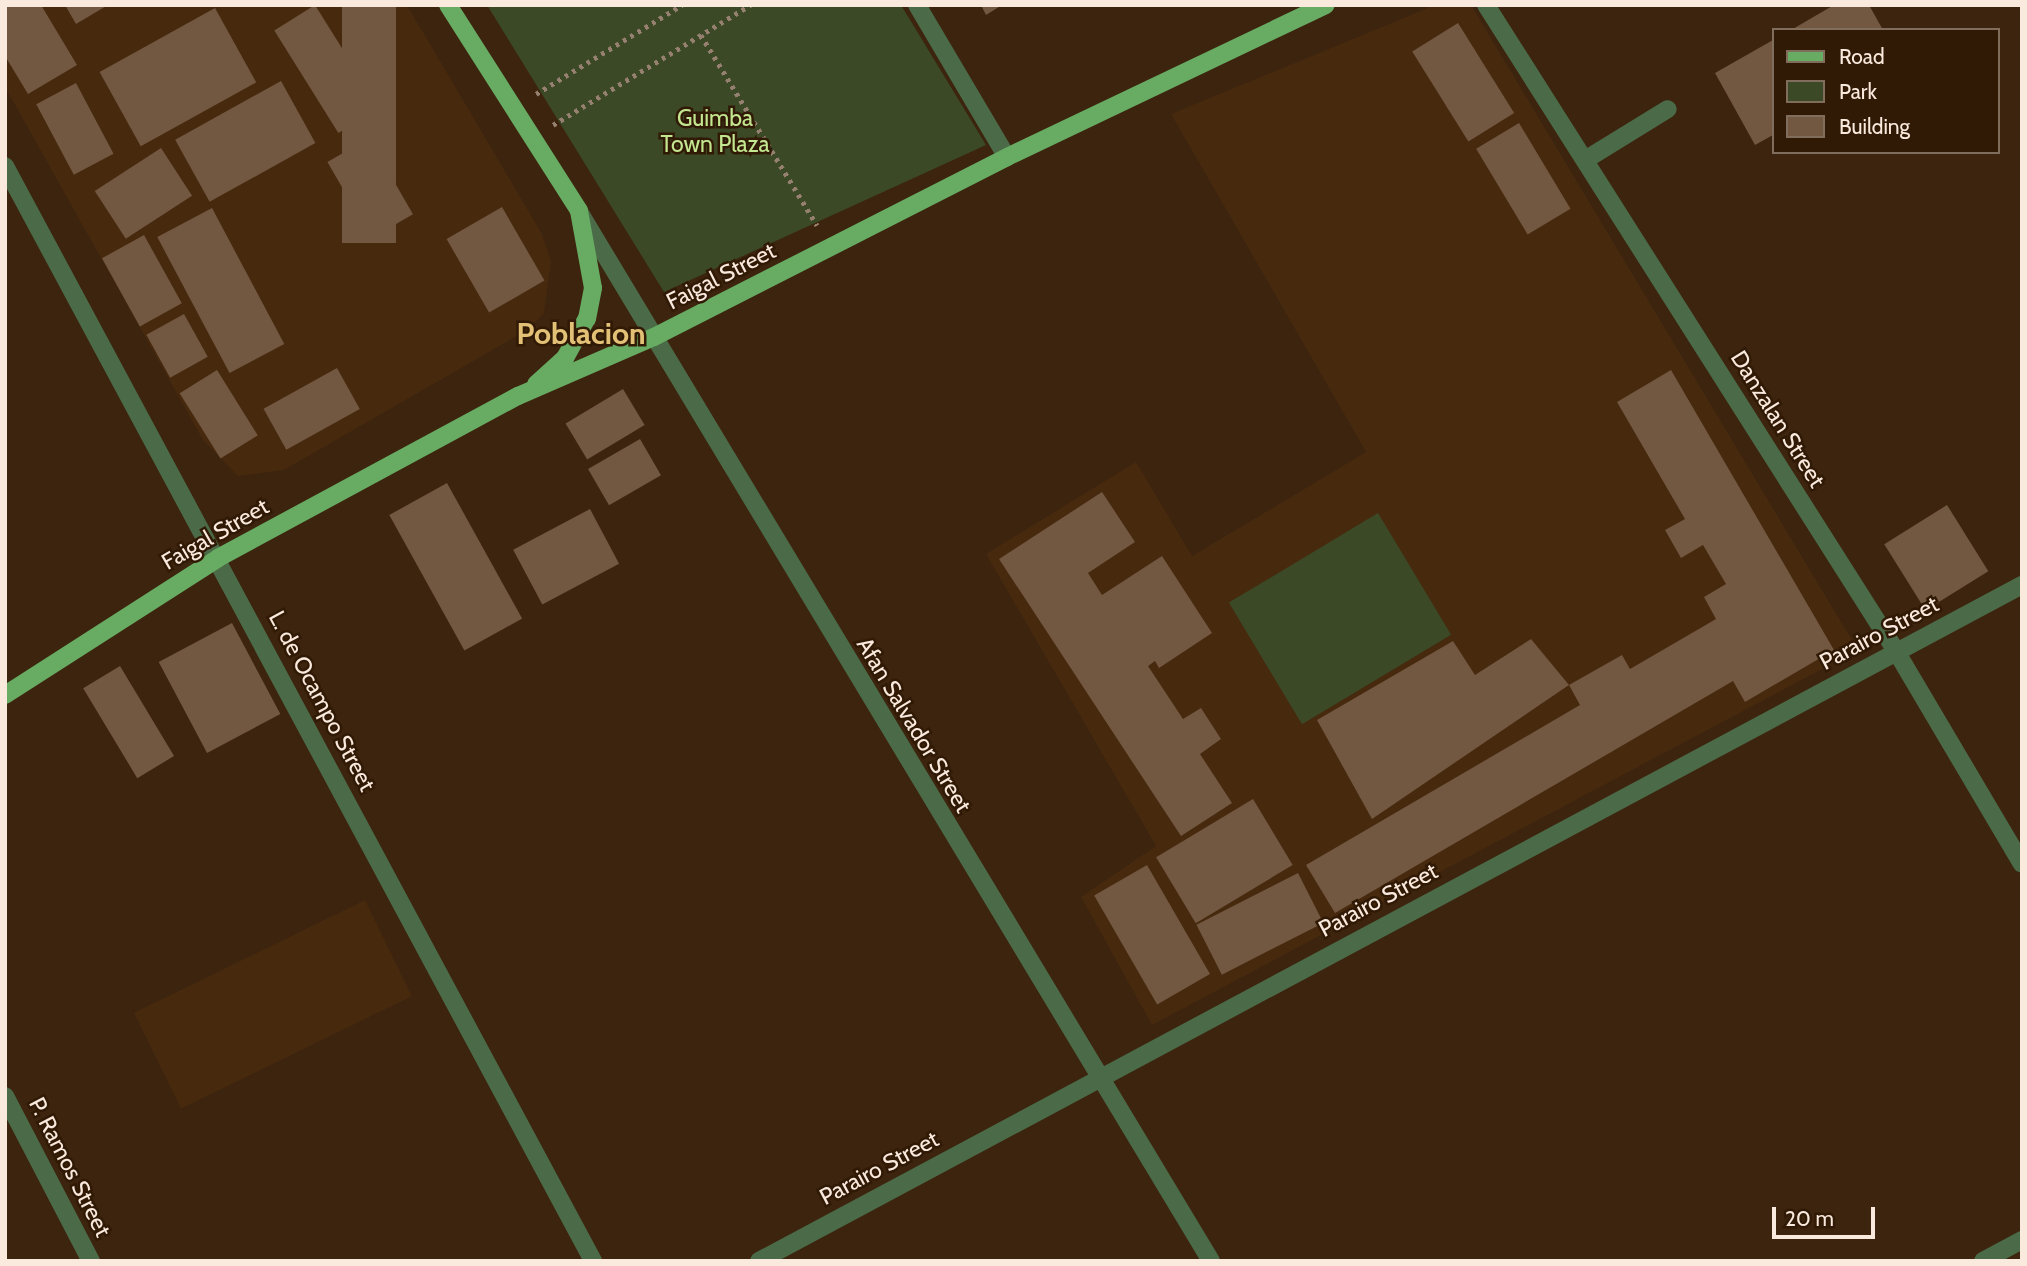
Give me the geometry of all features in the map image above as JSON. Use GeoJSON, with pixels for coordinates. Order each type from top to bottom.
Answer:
{"type":"FeatureCollection","features":[{"type":"Feature","properties":{"kind":"main road","name":"Afan Salvador Street"},"geometry":{"type":"LineString","coordinates":[[448,5],[579,211],[593,288],[587,318],[554,372],[518,396]]}},
{"type":"Feature","properties":{"kind":"main road","name":"Faigal Street"},"geometry":{"type":"LineString","coordinates":[[5,695],[218,558],[518,396],[654,337],[1007,157],[1326,5]]}},
{"type":"Feature","properties":{"kind":"street"},"geometry":{"type":"LineString","coordinates":[[917,5],[1007,157]]}},
{"type":"Feature","properties":{"kind":"street","name":"Danzalan Street"},"geometry":{"type":"LineString","coordinates":[[1486,5],[1896,651],[2022,864]]}},
{"type":"Feature","properties":{"kind":"street"},"geometry":{"type":"LineString","coordinates":[[1585,160],[1668,110]]}},
{"type":"Feature","properties":{"kind":"street","name":"L. de Ocampo Street"},"geometry":{"type":"LineString","coordinates":[[5,166],[218,558],[593,1261]]}},
{"type":"Feature","properties":{"kind":"street","name":"Afan Salvador Street"},"geometry":{"type":"LineString","coordinates":[[579,211],[1097,1079],[1211,1261]]}},
{"type":"Feature","properties":{"kind":"street","name":"Parairo Street"},"geometry":{"type":"LineString","coordinates":[[760,1261],[2022,584]]}},
{"type":"Feature","properties":{"kind":"street","name":"P. Ramos Street"},"geometry":{"type":"LineString","coordinates":[[5,1096],[90,1261]]}},
{"type":"Feature","properties":{"kind":"street"},"geometry":{"type":"LineString","coordinates":[[1983,1261],[2022,1240]]}},
{"type":"Feature","properties":{"kind":"path"},"geometry":{"type":"LineString","coordinates":[[513,108],[682,5]]}},
{"type":"Feature","properties":{"kind":"path"},"geometry":{"type":"LineString","coordinates":[[532,137],[750,5]]}},
{"type":"Feature","properties":{"kind":"path"},"geometry":{"type":"LineString","coordinates":[[701,35],[831,247]]}},
{"type":"Feature","properties":{"kind":"shaded area"},"geometry":{"type":"Polygon","coordinates":[[[5,5],[407,5],[542,234],[551,261],[544,313],[529,329],[284,470],[238,476],[203,440],[5,87],[5,5]]]}},
{"type":"Feature","properties":{"kind":"shaded area"},"geometry":{"type":"Polygon","coordinates":[[[1435,5],[1471,5],[1858,650],[1152,1025],[1081,897],[1156,846],[986,554],[1136,462],[1192,556],[1366,452],[1171,114],[1435,5]]]}},
{"type":"Feature","properties":{"kind":"shaded area"},"geometry":{"type":"Polygon","coordinates":[[[365,900],[412,996],[181,1109],[134,1013],[365,900]]]}},
{"type":"Feature","properties":{"kind":"green space","name":"Guimba Town Plaza"},"geometry":{"type":"Polygon","coordinates":[[[487,5],[901,5],[986,145],[664,292],[487,5]]]}},
{"type":"Feature","properties":{"kind":"green space"},"geometry":{"type":"Polygon","coordinates":[[[1378,513],[1451,635],[1302,724],[1229,603],[1378,513]]]}},
{"type":"Feature","properties":{"kind":"building"},"geometry":{"type":"Polygon","coordinates":[[[5,5],[41,5],[77,65],[28,94],[5,56],[5,5]]]}},
{"type":"Feature","properties":{"kind":"building"},"geometry":{"type":"Polygon","coordinates":[[[65,5],[108,5],[76,24],[65,5]]]}},
{"type":"Feature","properties":{"kind":"building"},"geometry":{"type":"Polygon","coordinates":[[[315,5],[379,108],[338,133],[274,30],[315,5]]]}},
{"type":"Feature","properties":{"kind":"building"},"geometry":{"type":"Polygon","coordinates":[[[342,5],[396,5],[396,243],[342,243],[342,5]]]}},
{"type":"Feature","properties":{"kind":"building"},"geometry":{"type":"Polygon","coordinates":[[[981,5],[1002,5],[986,15],[981,5]]]}},
{"type":"Feature","properties":{"kind":"building"},"geometry":{"type":"Polygon","coordinates":[[[1834,5],[1869,5],[1882,28],[1794,28],[1834,5]]]}},
{"type":"Feature","properties":{"kind":"building"},"geometry":{"type":"Polygon","coordinates":[[[215,8],[256,82],[141,146],[100,72],[215,8]]]}},
{"type":"Feature","properties":{"kind":"building"},"geometry":{"type":"Polygon","coordinates":[[[1458,23],[1514,113],[1468,142],[1412,52],[1458,23]]]}},
{"type":"Feature","properties":{"kind":"building"},"geometry":{"type":"Polygon","coordinates":[[[1772,41],[1772,136],[1755,145],[1715,73],[1772,41]]]}},
{"type":"Feature","properties":{"kind":"building"},"geometry":{"type":"Polygon","coordinates":[[[281,81],[315,143],[210,202],[175,140],[281,81]]]}},
{"type":"Feature","properties":{"kind":"building"},"geometry":{"type":"Polygon","coordinates":[[[76,83],[114,154],[74,175],[36,104],[76,83]]]}},
{"type":"Feature","properties":{"kind":"building"},"geometry":{"type":"Polygon","coordinates":[[[1519,123],[1571,209],[1528,234],[1476,149],[1519,123]]]}},
{"type":"Feature","properties":{"kind":"building"},"geometry":{"type":"Polygon","coordinates":[[[369,138],[413,214],[371,238],[327,162],[369,138]]]}},
{"type":"Feature","properties":{"kind":"building"},"geometry":{"type":"Polygon","coordinates":[[[161,148],[192,196],[126,239],[95,191],[161,148]]]}},
{"type":"Feature","properties":{"kind":"building"},"geometry":{"type":"Polygon","coordinates":[[[502,207],[544,281],[489,313],[447,239],[502,207]]]}},
{"type":"Feature","properties":{"kind":"building"},"geometry":{"type":"Polygon","coordinates":[[[212,208],[284,344],[230,373],[157,237],[212,208]]]}},
{"type":"Feature","properties":{"kind":"building"},"geometry":{"type":"Polygon","coordinates":[[[144,235],[182,303],[140,326],[102,258],[144,235]]]}},
{"type":"Feature","properties":{"kind":"building"},"geometry":{"type":"Polygon","coordinates":[[[184,314],[208,357],[170,378],[146,335],[184,314]]]}},
{"type":"Feature","properties":{"kind":"building"},"geometry":{"type":"Polygon","coordinates":[[[337,368],[360,409],[286,450],[264,409],[337,368]]]}},
{"type":"Feature","properties":{"kind":"building"},"geometry":{"type":"Polygon","coordinates":[[[217,370],[258,435],[220,459],[180,393],[217,370]]]}},
{"type":"Feature","properties":{"kind":"building"},"geometry":{"type":"Polygon","coordinates":[[[1671,370],[1834,650],[1745,702],[1733,681],[1335,913],[1306,865],[1580,705],[1569,685],[1622,655],[1630,669],[1716,619],[1704,597],[1726,584],[1703,545],[1681,558],[1665,530],[1685,519],[1617,402],[1671,370]]]}},
{"type":"Feature","properties":{"kind":"building"},"geometry":{"type":"Polygon","coordinates":[[[623,389],[645,425],[587,460],[566,424],[623,389]]]}},
{"type":"Feature","properties":{"kind":"building"},"geometry":{"type":"Polygon","coordinates":[[[640,439],[661,475],[609,505],[588,469],[640,439]]]}},
{"type":"Feature","properties":{"kind":"building"},"geometry":{"type":"Polygon","coordinates":[[[447,483],[522,619],[464,651],[389,515],[447,483]]]}},
{"type":"Feature","properties":{"kind":"building"},"geometry":{"type":"Polygon","coordinates":[[[1102,492],[1135,542],[1088,573],[1102,595],[1162,556],[1212,633],[1159,668],[1155,661],[1148,666],[1183,719],[1201,708],[1221,739],[1200,754],[1232,803],[1181,836],[999,559],[1102,492]]]}},
{"type":"Feature","properties":{"kind":"building"},"geometry":{"type":"Polygon","coordinates":[[[1947,505],[1988,571],[1926,610],[1884,544],[1947,505]]]}},
{"type":"Feature","properties":{"kind":"building"},"geometry":{"type":"Polygon","coordinates":[[[590,509],[619,564],[542,605],[513,550],[590,509]]]}},
{"type":"Feature","properties":{"kind":"building"},"geometry":{"type":"Polygon","coordinates":[[[232,623],[280,714],[207,753],[159,662],[232,623]]]}},
{"type":"Feature","properties":{"kind":"building"},"geometry":{"type":"Polygon","coordinates":[[[1531,639],[1569,685],[1372,819],[1317,720],[1453,641],[1475,675],[1531,639]]]}},
{"type":"Feature","properties":{"kind":"building"},"geometry":{"type":"Polygon","coordinates":[[[120,666],[174,756],[137,778],[83,688],[120,666]]]}},
{"type":"Feature","properties":{"kind":"building"},"geometry":{"type":"Polygon","coordinates":[[[1253,799],[1293,865],[1196,923],[1156,857],[1253,799]]]}},
{"type":"Feature","properties":{"kind":"building"},"geometry":{"type":"Polygon","coordinates":[[[1147,865],[1210,974],[1157,1005],[1094,896],[1147,865]]]}},
{"type":"Feature","properties":{"kind":"building"},"geometry":{"type":"Polygon","coordinates":[[[1298,873],[1323,923],[1222,975],[1196,925],[1298,873]]]}},
{"type":"Feature","properties":{"kind":"district","name":"Poblacion"},"geometry":{"type":"Point","coordinates":[581,334]}}]}
